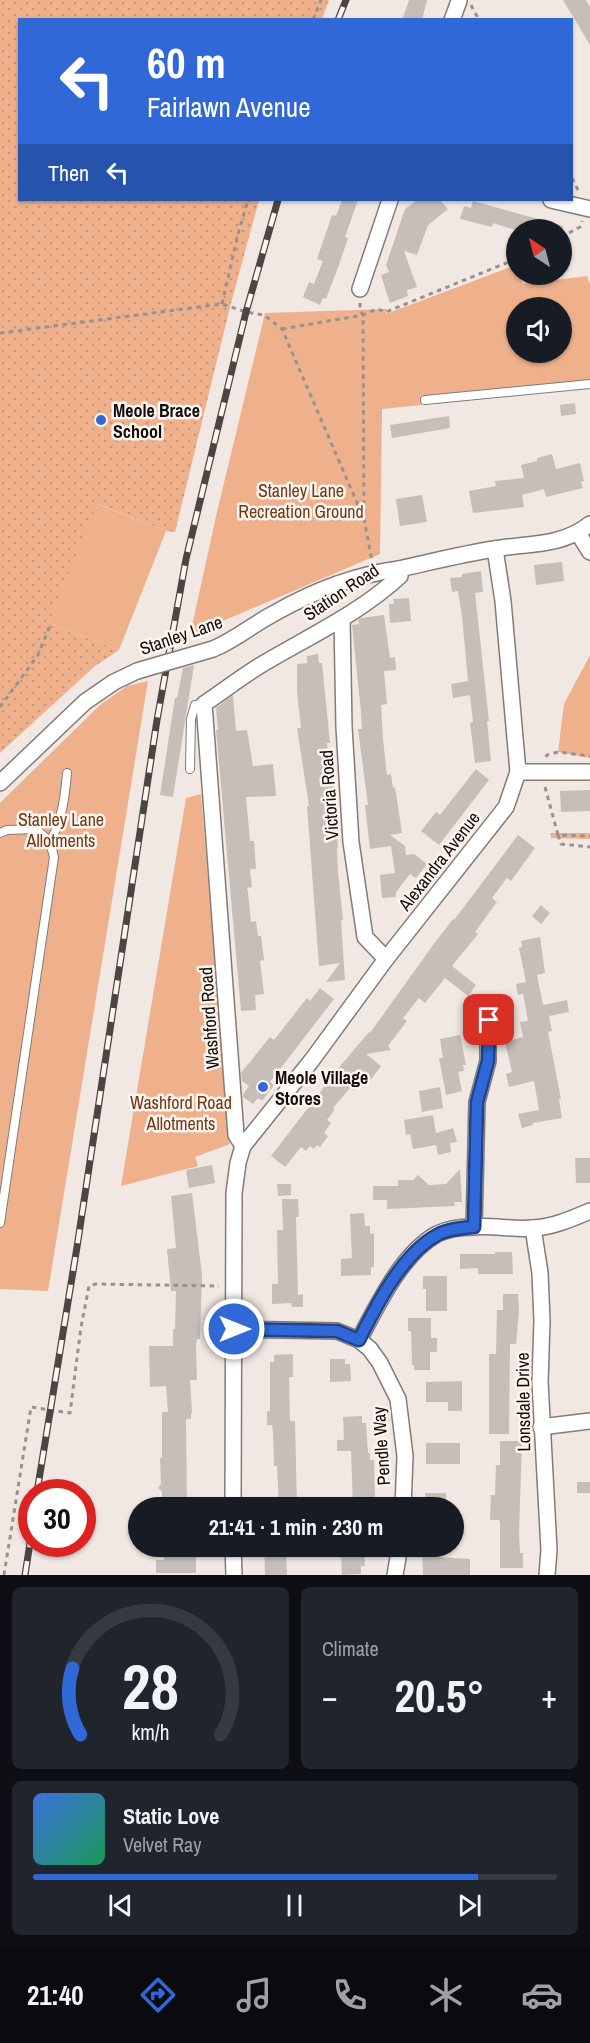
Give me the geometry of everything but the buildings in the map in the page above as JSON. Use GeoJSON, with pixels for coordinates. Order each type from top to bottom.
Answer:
{"type":"FeatureCollection","features":[{"type":"Feature","properties":{"kind":"street"},"geometry":{"type":"LineString","coordinates":[[453,18],[464,1]]}},
{"type":"Feature","properties":{"kind":"street"},"geometry":{"type":"LineString","coordinates":[[360,289],[390,201]]}},
{"type":"Feature","properties":{"kind":"street"},"geometry":{"type":"LineString","coordinates":[[555,201],[588,209]]}},
{"type":"Feature","properties":{"kind":"street"},"geometry":{"type":"LineString","coordinates":[[584,529],[590,552]]}},
{"type":"Feature","properties":{"kind":"street","name":"Station Road"},"geometry":{"type":"LineString","coordinates":[[204,704],[264,663],[342,619],[385,590],[400,576],[399,569],[495,549],[534,546],[584,529]]}},
{"type":"Feature","properties":{"kind":"street","name":"Alexandra Avenue"},"geometry":{"type":"LineString","coordinates":[[243,1146],[312,1060],[386,959],[506,807],[518,772],[503,601],[495,549]]}},
{"type":"Feature","properties":{"kind":"street","name":"Stanley Lane"},"geometry":{"type":"LineString","coordinates":[[0,783],[85,702],[114,682],[137,670],[227,643],[272,614],[325,587],[372,572],[399,569]]}},
{"type":"Feature","properties":{"kind":"street","name":"Victoria Road"},"geometry":{"type":"LineString","coordinates":[[342,619],[344,726],[351,842],[365,937],[386,959]]}},
{"type":"Feature","properties":{"kind":"street","name":"Washford Road"},"geometry":{"type":"LineString","coordinates":[[204,704],[236,1135],[243,1146],[234,1193],[233,1497]]}},
{"type":"Feature","properties":{"kind":"street"},"geometry":{"type":"LineString","coordinates":[[518,772],[590,772]]}},
{"type":"Feature","properties":{"kind":"street"},"geometry":{"type":"LineString","coordinates":[[474,1227],[477,1102],[488,1061],[493,1016]]}},
{"type":"Feature","properties":{"kind":"street"},"geometry":{"type":"LineString","coordinates":[[359,1340],[382,1298],[409,1258],[423,1244],[438,1234],[474,1227],[533,1228],[559,1224],[590,1211]]}},
{"type":"Feature","properties":{"kind":"street","name":"Lonsdale Drive"},"geometry":{"type":"LineString","coordinates":[[533,1228],[540,1273],[543,1322],[540,1382],[549,1550],[548,1575]]}},
{"type":"Feature","properties":{"kind":"street","name":"Pendle Way"},"geometry":{"type":"LineString","coordinates":[[234,1329],[337,1331],[359,1340],[370,1349],[380,1363],[398,1399],[405,1456],[403,1497]]}},
{"type":"Feature","properties":{"kind":"street"},"geometry":{"type":"LineString","coordinates":[[542,1427],[590,1421]]}},
{"type":"Feature","properties":{"kind":"street"},"geometry":{"type":"LineString","coordinates":[[233,1557],[234,1575]]}},
{"type":"Feature","properties":{"kind":"street"},"geometry":{"type":"LineString","coordinates":[[395,1575],[398,1557]]}},
{"type":"Feature","properties":{"kind":"lane"},"geometry":{"type":"LineString","coordinates":[[424,400],[590,384]]}},
{"type":"Feature","properties":{"kind":"lane"},"geometry":{"type":"LineString","coordinates":[[190,769],[191,719],[195,705],[204,704]]}},
{"type":"Feature","properties":{"kind":"lane"},"geometry":{"type":"LineString","coordinates":[[51,842],[58,828],[67,773]]}},
{"type":"Feature","properties":{"kind":"lane"},"geometry":{"type":"LineString","coordinates":[[0,833],[7,830],[36,829],[51,842],[54,857],[0,1223]]}},
{"type":"Feature","properties":{"kind":"path"},"geometry":{"type":"LineString","coordinates":[[314,18],[321,0]]}},
{"type":"Feature","properties":{"kind":"path"},"geometry":{"type":"LineString","coordinates":[[464,1],[477,18]]}},
{"type":"Feature","properties":{"kind":"path"},"geometry":{"type":"LineString","coordinates":[[222,304],[238,234],[249,201]]}},
{"type":"Feature","properties":{"kind":"path"},"geometry":{"type":"LineString","coordinates":[[572,231],[580,227],[588,209]]}},
{"type":"Feature","properties":{"kind":"path"},"geometry":{"type":"LineString","coordinates":[[282,329],[363,315],[377,309],[386,312],[506,263]]}},
{"type":"Feature","properties":{"kind":"path"},"geometry":{"type":"LineString","coordinates":[[0,333],[222,304],[264,315],[282,329],[364,519]]}},
{"type":"Feature","properties":{"kind":"path"},"geometry":{"type":"LineString","coordinates":[[363,315],[364,519],[372,558],[372,572]]}},
{"type":"Feature","properties":{"kind":"path"},"geometry":{"type":"LineString","coordinates":[[0,707],[38,655],[51,623]]}},
{"type":"Feature","properties":{"kind":"path"},"geometry":{"type":"LineString","coordinates":[[541,772],[561,844],[590,847]]}},
{"type":"Feature","properties":{"kind":"path"},"geometry":{"type":"LineString","coordinates":[[558,835],[590,836]]}},
{"type":"Feature","properties":{"kind":"path"},"geometry":{"type":"LineString","coordinates":[[4,1575],[30,1407],[70,1413],[81,1327],[89,1286],[96,1284],[233,1286]]}},
{"type":"Feature","properties":{"kind":"green space","name":"Meole Brace School"},"geometry":{"type":"Polygon","coordinates":[[[0,0],[329,0],[322,18],[18,18],[18,201],[259,201],[230,307],[175,532],[166,531],[98,504],[49,623],[119,650],[95,666],[0,753],[0,0]]]}},
{"type":"Feature","properties":{"kind":"green space","name":"Stanley Lane Recreation Ground"},"geometry":{"type":"Polygon","coordinates":[[[506,269],[506,285],[572,285],[572,278],[587,276],[590,284],[590,388],[382,409],[380,554],[190,635],[265,313],[387,309],[386,314],[506,269]]]}},
{"type":"Feature","properties":{"kind":"green space"},"geometry":{"type":"Polygon","coordinates":[[[97,504],[166,531],[119,650],[49,623],[97,504]]]}},
{"type":"Feature","properties":{"kind":"green space"},"geometry":{"type":"Polygon","coordinates":[[[590,655],[590,758],[558,752],[564,704],[590,655]]]}},
{"type":"Feature","properties":{"kind":"green space","name":"Stanley Lane Allotments"},"geometry":{"type":"Polygon","coordinates":[[[148,681],[48,1291],[0,1289],[0,803],[100,705],[127,686],[148,681]]]}},
{"type":"Feature","properties":{"kind":"green space","name":"Washford Road Allotments"},"geometry":{"type":"Polygon","coordinates":[[[201,794],[230,1144],[195,1157],[198,1166],[121,1186],[186,798],[201,794]]]}},
{"type":"Feature","properties":{"kind":"green space"},"geometry":{"type":"Polygon","coordinates":[[[550,833],[590,833],[590,839],[551,838],[550,833]]]}},
{"type":"Feature","properties":{"kind":"railway"},"geometry":{"type":"LineString","coordinates":[[339,18],[346,0]]}},
{"type":"Feature","properties":{"kind":"railway"},"geometry":{"type":"LineString","coordinates":[[39,1479],[77,1247],[157,720],[186,559],[246,312],[278,201]]}},
{"type":"Feature","properties":{"kind":"railway"},"geometry":{"type":"LineString","coordinates":[[25,1575],[28,1557]]}},
{"type":"Feature","properties":{"kind":"place","name":"Meole Brace School"},"geometry":{"type":"Point","coordinates":[101,420]}},
{"type":"Feature","properties":{"kind":"place","name":"Meole Village Stores"},"geometry":{"type":"Point","coordinates":[263,1087]}},
{"type":"Feature","properties":{"kind":"route"},"geometry":{"type":"LineString","coordinates":[[234,1329],[337,1331],[359,1340],[382,1298],[409,1258],[423,1244],[438,1234],[454,1229],[474,1227],[477,1102],[488,1061],[489,1020]]}}]}
